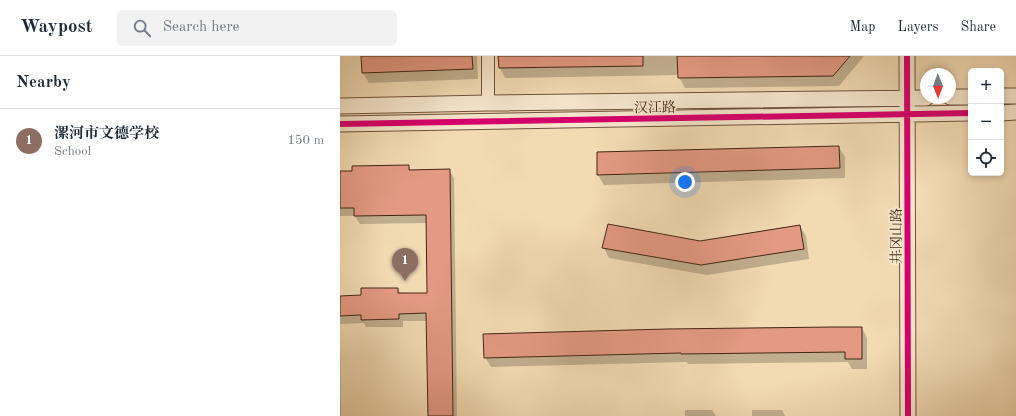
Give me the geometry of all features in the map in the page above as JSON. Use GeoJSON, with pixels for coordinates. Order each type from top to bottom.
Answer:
{"type":"FeatureCollection","features":[{"type":"Feature","properties":{"kind":"street"},"geometry":{"type":"LineString","coordinates":[[488,56],[488,103]]}},
{"type":"Feature","properties":{"kind":"street","name":"井冈山路"},"geometry":{"type":"LineString","coordinates":[[907,56],[908,416]]}},
{"type":"Feature","properties":{"kind":"street"},"geometry":{"type":"LineString","coordinates":[[1004,96],[1016,96]]}},
{"type":"Feature","properties":{"kind":"street"},"geometry":{"type":"LineString","coordinates":[[956,97],[968,97]]}},
{"type":"Feature","properties":{"kind":"street","name":"汉江路"},"geometry":{"type":"LineString","coordinates":[[340,106],[920,98]]}},
{"type":"Feature","properties":{"kind":"street"},"geometry":{"type":"LineString","coordinates":[[1004,113],[1016,112]]}},
{"type":"Feature","properties":{"kind":"street","name":"汉江路"},"geometry":{"type":"LineString","coordinates":[[340,124],[968,113]]}},
{"type":"Feature","properties":{"kind":"building"},"geometry":{"type":"Polygon","coordinates":[[[361,56],[472,56],[473,69],[362,73],[361,56]]]}},
{"type":"Feature","properties":{"kind":"building"},"geometry":{"type":"Polygon","coordinates":[[[498,56],[643,56],[643,66],[499,68],[498,56]]]}},
{"type":"Feature","properties":{"kind":"building"},"geometry":{"type":"Polygon","coordinates":[[[677,56],[850,56],[833,76],[678,78],[677,56]]]}},
{"type":"Feature","properties":{"kind":"building"},"geometry":{"type":"Polygon","coordinates":[[[839,146],[840,168],[597,175],[597,152],[839,146]]]}},
{"type":"Feature","properties":{"kind":"building"},"geometry":{"type":"Polygon","coordinates":[[[409,165],[409,170],[450,169],[453,416],[428,416],[426,313],[399,314],[399,319],[361,320],[361,315],[340,316],[340,296],[361,295],[361,288],[398,288],[398,293],[427,293],[426,215],[354,216],[354,208],[340,208],[340,171],[352,171],[352,166],[409,165]]]}},
{"type":"Feature","properties":{"kind":"building"},"geometry":{"type":"Polygon","coordinates":[[[608,224],[700,241],[800,225],[804,249],[701,265],[602,248],[608,224]]]}},
{"type":"Feature","properties":{"kind":"building"},"geometry":{"type":"Polygon","coordinates":[[[862,327],[862,359],[845,359],[845,352],[681,353],[484,358],[483,334],[666,329],[862,327]]]}},
{"type":"Feature","properties":{"kind":"cycle path"},"geometry":{"type":"LineString","coordinates":[[907,56],[908,416]]}},
{"type":"Feature","properties":{"kind":"cycle path"},"geometry":{"type":"LineString","coordinates":[[340,124],[968,113]]}},
{"type":"Feature","properties":{"kind":"place","name":"漯河市文德学校"},"geometry":{"type":"Point","coordinates":[405,281]}}]}
